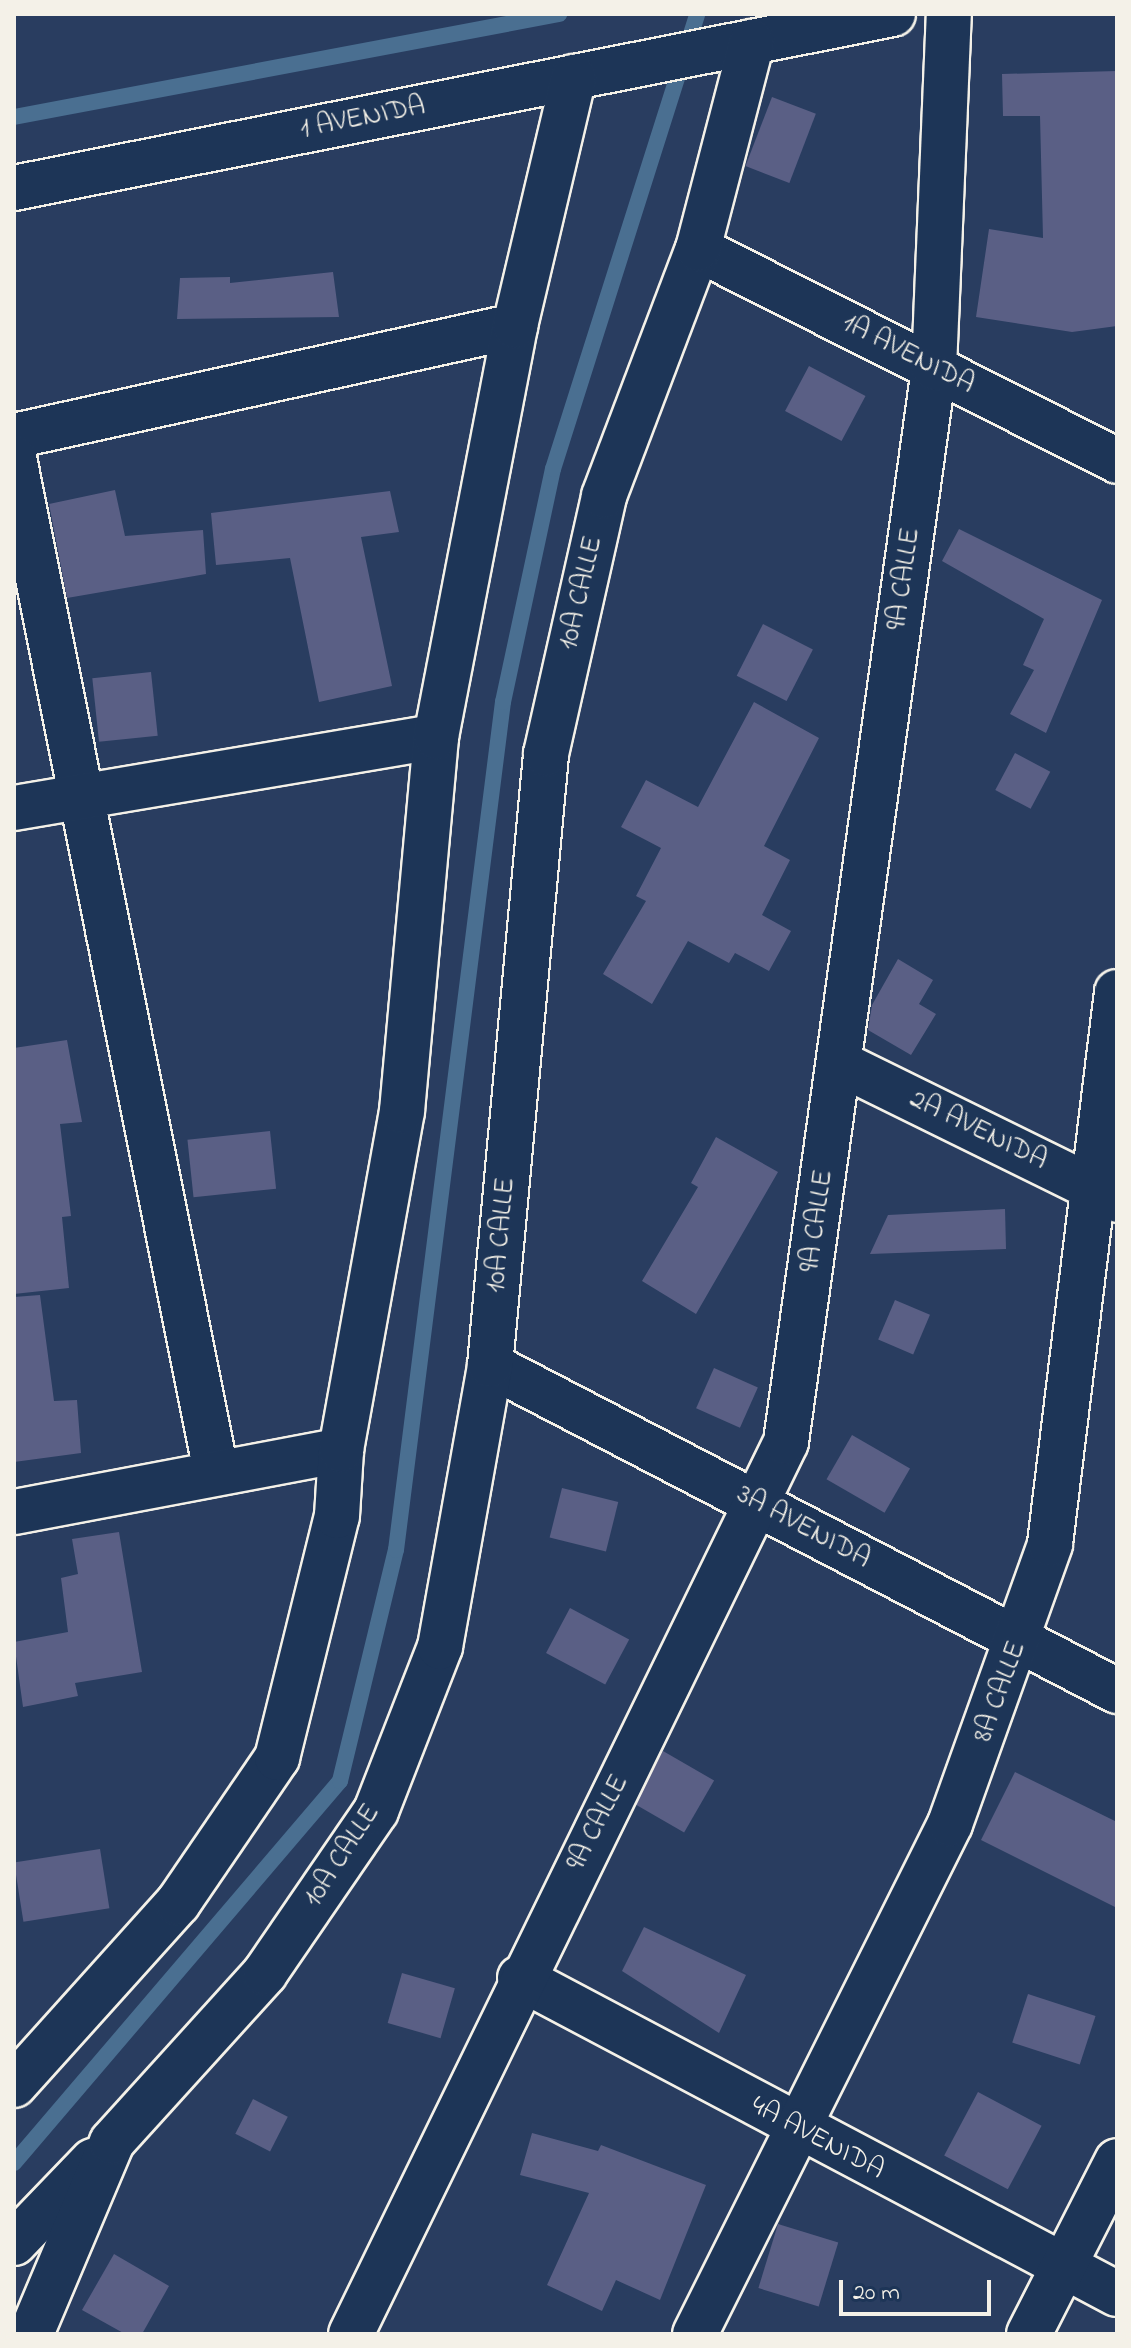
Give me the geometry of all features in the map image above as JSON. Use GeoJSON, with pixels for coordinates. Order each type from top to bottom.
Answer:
{"type":"FeatureCollection","features":[{"type":"Feature","properties":{"kind":"street"},"geometry":{"type":"LineString","coordinates":[[732,46],[893,14]]}},
{"type":"Feature","properties":{"kind":"street","name":"9A CALLE"},"geometry":{"type":"LineString","coordinates":[[351,2334],[520,1978],[760,1506],[786,1442],[934,368],[949,14]]}},
{"type":"Feature","properties":{"kind":"street","name":"1 AVENIDA"},"geometry":{"type":"LineString","coordinates":[[14,188],[732,46]]}},
{"type":"Feature","properties":{"kind":"street","name":"10A CALLE"},"geometry":{"type":"LineString","coordinates":[[31,2334],[112,2142],[265,1973],[376,1811],[440,1647],[490,1365],[546,754],[604,496],[698,249],[732,46]]}},
{"type":"Feature","properties":{"kind":"street"},"geometry":{"type":"LineString","coordinates":[[19,2066],[178,1903],[277,1758],[337,1516],[341,1450],[402,1111],[436,737],[515,326],[574,77]]}},
{"type":"Feature","properties":{"kind":"street","name":"1A AVENIDA"},"geometry":{"type":"LineString","coordinates":[[698,249],[1117,461]]}},
{"type":"Feature","properties":{"kind":"street"},"geometry":{"type":"LineString","coordinates":[[14,436],[515,326]]}},
{"type":"Feature","properties":{"kind":"street"},"geometry":{"type":"LineString","coordinates":[[14,458],[216,1472]]}},
{"type":"Feature","properties":{"kind":"street"},"geometry":{"type":"LineString","coordinates":[[14,808],[81,794],[436,737]]}},
{"type":"Feature","properties":{"kind":"street","name":"8A CALLE"},"geometry":{"type":"LineString","coordinates":[[695,2334],[950,1824],[1019,1641],[1050,1544],[1105,1194],[1117,992]]}},
{"type":"Feature","properties":{"kind":"street","name":"2A AVENIDA"},"geometry":{"type":"LineString","coordinates":[[839,1063],[1105,1194]]}},
{"type":"Feature","properties":{"kind":"street","name":"3A AVENIDA"},"geometry":{"type":"LineString","coordinates":[[490,1365],[1117,1691]]}},
{"type":"Feature","properties":{"kind":"street"},"geometry":{"type":"LineString","coordinates":[[14,1512],[341,1450]]}},
{"type":"Feature","properties":{"kind":"street","name":"4A AVENIDA"},"geometry":{"type":"LineString","coordinates":[[520,1978],[797,2130],[1117,2294]]}},
{"type":"Feature","properties":{"kind":"street"},"geometry":{"type":"LineString","coordinates":[[14,2243],[112,2142]]}},
{"type":"Feature","properties":{"kind":"street"},"geometry":{"type":"LineString","coordinates":[[1029,2334],[1117,2161]]}},
{"type":"Feature","properties":{"kind":"building"},"geometry":{"type":"Polygon","coordinates":[[[1117,71],[1117,326],[1072,332],[976,317],[989,229],[1043,238],[1040,116],[1003,116],[1002,74],[1117,71]]]}},
{"type":"Feature","properties":{"kind":"building"},"geometry":{"type":"Polygon","coordinates":[[[772,97],[816,114],[789,183],[745,166],[772,97]]]}},
{"type":"Feature","properties":{"kind":"building"},"geometry":{"type":"Polygon","coordinates":[[[333,272],[339,317],[177,319],[180,278],[230,277],[230,283],[333,272]]]}},
{"type":"Feature","properties":{"kind":"building"},"geometry":{"type":"Polygon","coordinates":[[[809,366],[866,396],[842,441],[785,411],[809,366]]]}},
{"type":"Feature","properties":{"kind":"building"},"geometry":{"type":"Polygon","coordinates":[[[115,490],[125,536],[203,530],[206,574],[67,598],[49,504],[115,490]]]}},
{"type":"Feature","properties":{"kind":"building"},"geometry":{"type":"Polygon","coordinates":[[[390,491],[399,532],[361,537],[392,686],[319,702],[290,558],[216,565],[211,513],[390,491]]]}},
{"type":"Feature","properties":{"kind":"building"},"geometry":{"type":"Polygon","coordinates":[[[959,529],[1102,600],[1046,733],[1010,714],[1034,670],[1023,665],[1044,619],[942,561],[959,529]]]}},
{"type":"Feature","properties":{"kind":"building"},"geometry":{"type":"Polygon","coordinates":[[[763,624],[813,649],[787,701],[737,676],[763,624]]]}},
{"type":"Feature","properties":{"kind":"building"},"geometry":{"type":"Polygon","coordinates":[[[151,672],[158,736],[99,742],[92,678],[151,672]]]}},
{"type":"Feature","properties":{"kind":"building"},"geometry":{"type":"Polygon","coordinates":[[[754,702],[819,738],[764,846],[790,860],[762,915],[791,931],[769,971],[735,953],[729,963],[688,941],[652,1004],[603,974],[646,901],[636,896],[661,848],[621,827],[646,780],[698,807],[754,702]]]}},
{"type":"Feature","properties":{"kind":"building"},"geometry":{"type":"Polygon","coordinates":[[[1015,753],[1050,772],[1031,809],[995,790],[1015,753]]]}},
{"type":"Feature","properties":{"kind":"building"},"geometry":{"type":"Polygon","coordinates":[[[898,959],[933,980],[919,1004],[936,1014],[911,1055],[868,1030],[872,1005],[898,959]]]}},
{"type":"Feature","properties":{"kind":"building"},"geometry":{"type":"Polygon","coordinates":[[[67,1040],[82,1122],[60,1124],[71,1216],[62,1217],[69,1288],[14,1294],[14,1048],[67,1040]]]}},
{"type":"Feature","properties":{"kind":"building"},"geometry":{"type":"Polygon","coordinates":[[[270,1131],[276,1189],[194,1197],[187,1140],[270,1131]]]}},
{"type":"Feature","properties":{"kind":"building"},"geometry":{"type":"Polygon","coordinates":[[[716,1137],[778,1172],[696,1314],[642,1281],[698,1187],[691,1183],[716,1137]]]}},
{"type":"Feature","properties":{"kind":"building"},"geometry":{"type":"Polygon","coordinates":[[[1005,1209],[1006,1249],[870,1254],[888,1215],[1005,1209]]]}},
{"type":"Feature","properties":{"kind":"building"},"geometry":{"type":"Polygon","coordinates":[[[40,1295],[54,1401],[77,1400],[81,1453],[14,1462],[14,1297],[40,1295]]]}},
{"type":"Feature","properties":{"kind":"building"},"geometry":{"type":"Polygon","coordinates":[[[895,1300],[930,1315],[913,1354],[878,1340],[895,1300]]]}},
{"type":"Feature","properties":{"kind":"building"},"geometry":{"type":"Polygon","coordinates":[[[714,1368],[758,1388],[740,1428],[696,1408],[714,1368]]]}},
{"type":"Feature","properties":{"kind":"building"},"geometry":{"type":"Polygon","coordinates":[[[852,1435],[910,1468],[885,1513],[826,1479],[852,1435]]]}},
{"type":"Feature","properties":{"kind":"building"},"geometry":{"type":"Polygon","coordinates":[[[562,1488],[618,1502],[606,1552],[550,1537],[562,1488]]]}},
{"type":"Feature","properties":{"kind":"building"},"geometry":{"type":"Polygon","coordinates":[[[119,1532],[142,1672],[75,1683],[78,1696],[23,1707],[14,1642],[68,1632],[61,1578],[78,1574],[72,1539],[119,1532]]]}},
{"type":"Feature","properties":{"kind":"building"},"geometry":{"type":"Polygon","coordinates":[[[570,1608],[629,1639],[605,1684],[546,1653],[570,1608]]]}},
{"type":"Feature","properties":{"kind":"building"},"geometry":{"type":"Polygon","coordinates":[[[663,1751],[714,1780],[684,1832],[633,1803],[663,1751]]]}},
{"type":"Feature","properties":{"kind":"building"},"geometry":{"type":"Polygon","coordinates":[[[1015,1772],[1117,1822],[1117,1908],[981,1840],[1015,1772]]]}},
{"type":"Feature","properties":{"kind":"building"},"geometry":{"type":"Polygon","coordinates":[[[100,1849],[109,1908],[23,1922],[14,1863],[100,1849]]]}},
{"type":"Feature","properties":{"kind":"building"},"geometry":{"type":"Polygon","coordinates":[[[644,1927],[746,1975],[719,2033],[622,1971],[644,1927]]]}},
{"type":"Feature","properties":{"kind":"building"},"geometry":{"type":"Polygon","coordinates":[[[402,1973],[455,1988],[441,2038],[388,2023],[402,1973]]]}},
{"type":"Feature","properties":{"kind":"building"},"geometry":{"type":"Polygon","coordinates":[[[1028,1994],[1096,2016],[1080,2064],[1012,2043],[1028,1994]]]}},
{"type":"Feature","properties":{"kind":"building"},"geometry":{"type":"Polygon","coordinates":[[[978,2092],[1042,2126],[1008,2189],[944,2156],[978,2092]]]}},
{"type":"Feature","properties":{"kind":"building"},"geometry":{"type":"Polygon","coordinates":[[[253,2099],[288,2117],[270,2151],[235,2134],[253,2099]]]}},
{"type":"Feature","properties":{"kind":"building"},"geometry":{"type":"Polygon","coordinates":[[[532,2133],[598,2151],[601,2145],[706,2185],[660,2300],[616,2280],[602,2311],[547,2285],[589,2193],[520,2175],[532,2133]]]}},
{"type":"Feature","properties":{"kind":"building"},"geometry":{"type":"Polygon","coordinates":[[[778,2224],[838,2242],[819,2306],[758,2288],[778,2224]]]}},
{"type":"Feature","properties":{"kind":"building"},"geometry":{"type":"Polygon","coordinates":[[[114,2254],[169,2286],[142,2334],[125,2334],[82,2310],[114,2254]]]}},
{"type":"Feature","properties":{"kind":"waterway"},"geometry":{"type":"LineString","coordinates":[[14,117],[559,14]]}},
{"type":"Feature","properties":{"kind":"waterway"},"geometry":{"type":"LineString","coordinates":[[14,2163],[340,1781],[396,1550],[503,702],[553,469],[697,14]]}}]}
